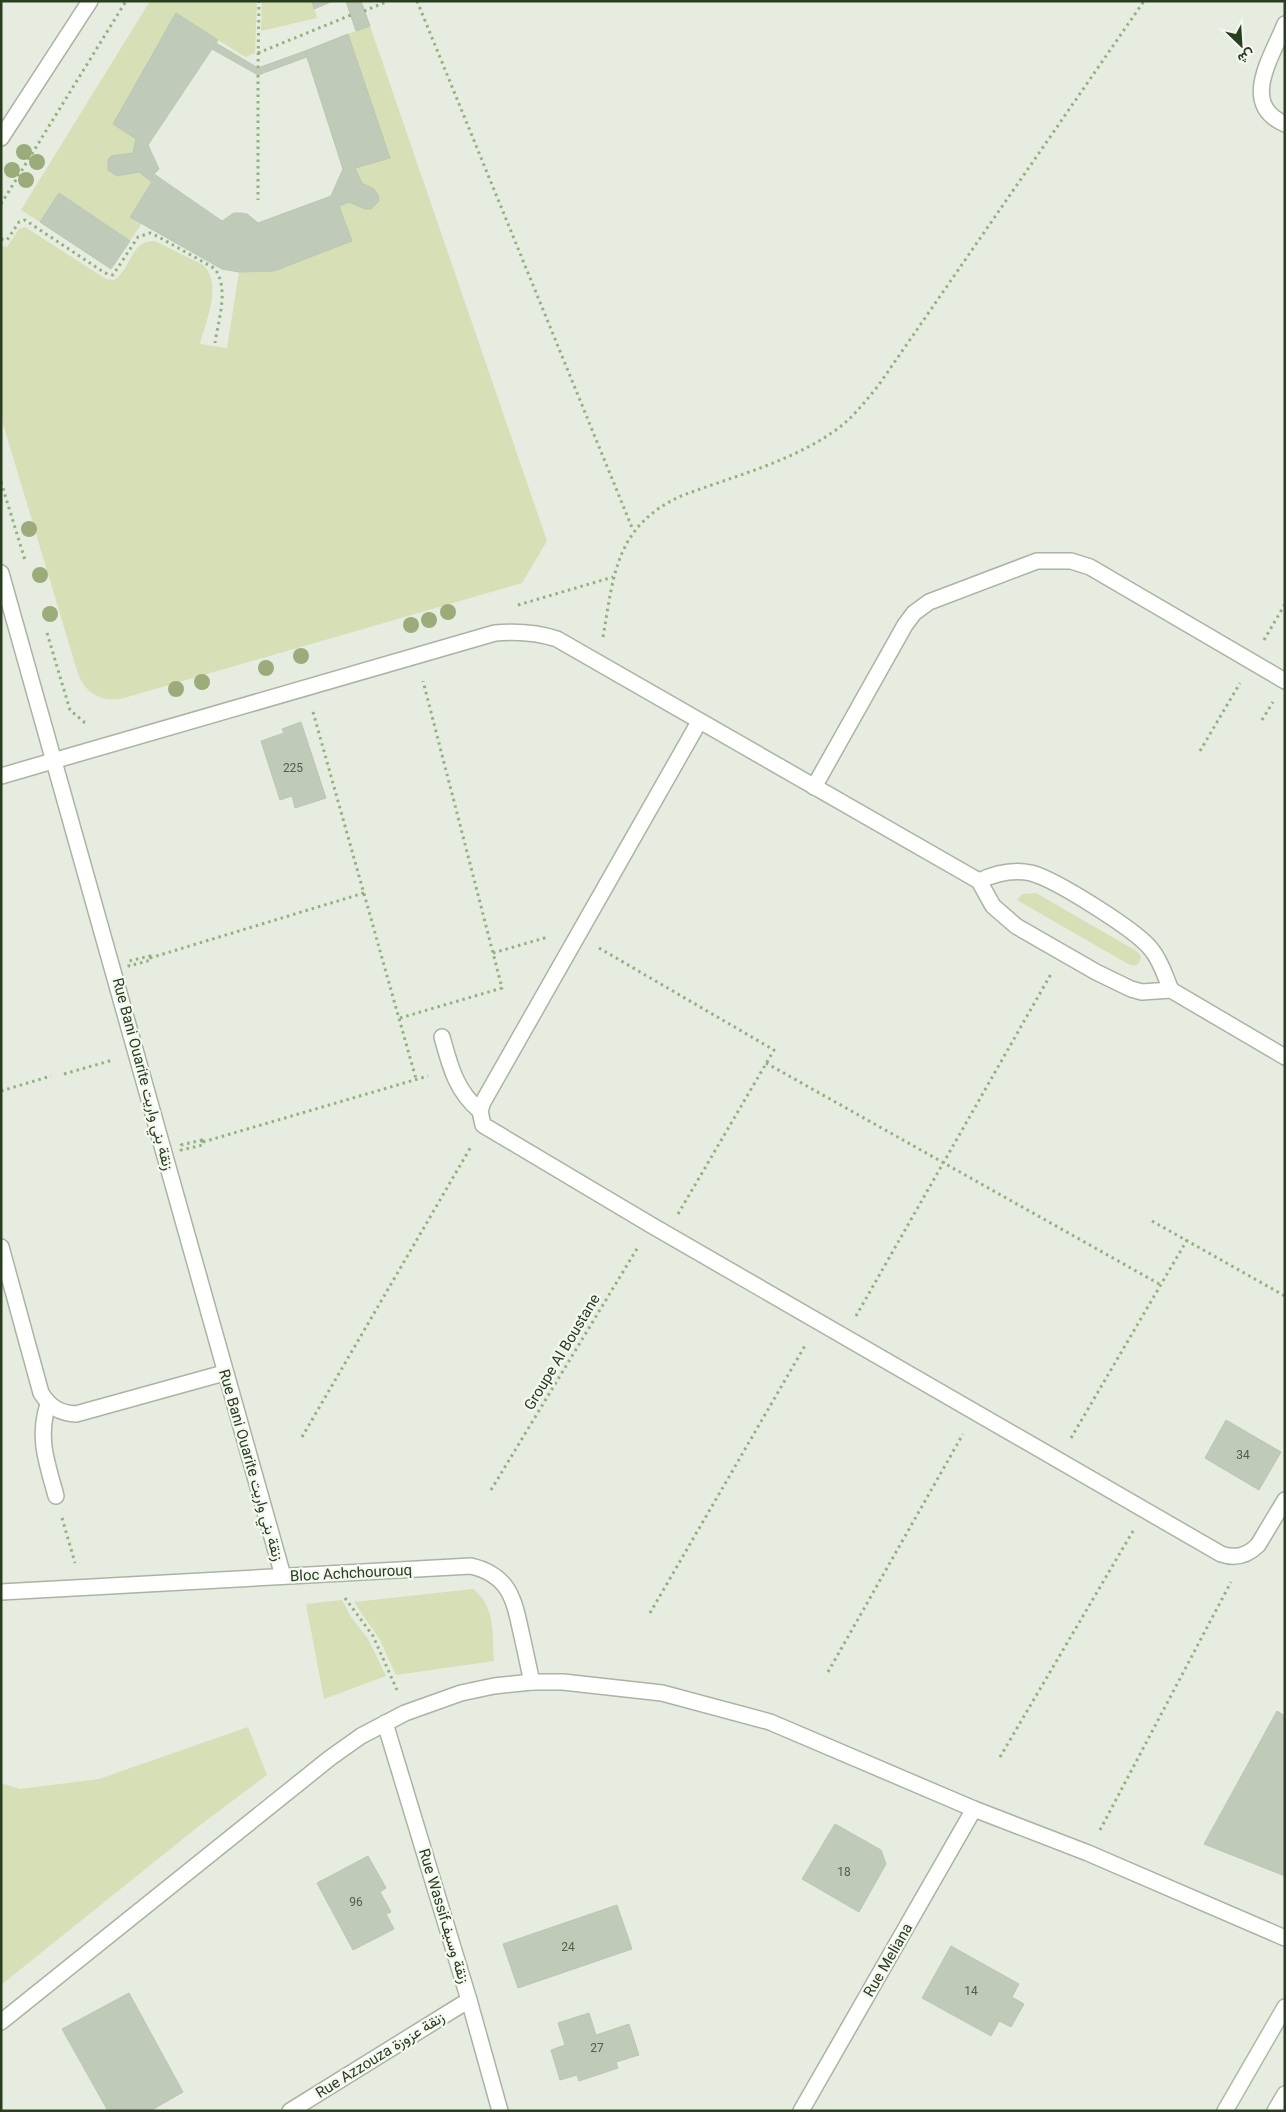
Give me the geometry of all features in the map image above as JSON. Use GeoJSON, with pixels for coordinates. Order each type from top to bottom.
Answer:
{"type":"FeatureCollection","features":[{"type":"Feature","properties":{"kind":"street"},"geometry":{"type":"LineString","coordinates":[[1,138],[90,1]]}},
{"type":"Feature","properties":{"kind":"street"},"geometry":{"type":"LineString","coordinates":[[1285,24],[1262,80],[1260,96],[1268,113],[1285,124]]}},
{"type":"Feature","properties":{"kind":"street"},"geometry":{"type":"LineString","coordinates":[[814,787],[905,625],[914,613],[929,602],[1037,561],[1072,561],[1090,567],[1285,681]]}},
{"type":"Feature","properties":{"kind":"street","name":"Rue Bani Ouarite زنقة بني واريت"},"geometry":{"type":"LineString","coordinates":[[1,573],[137,1053],[224,1373],[283,1576]]}},
{"type":"Feature","properties":{"kind":"street"},"geometry":{"type":"LineString","coordinates":[[1,776],[494,633],[516,631],[537,633],[558,639],[699,722],[979,881],[985,894],[1004,917],[1063,954],[1131,989],[1142,992],[1171,990],[1285,1057]]}},
{"type":"Feature","properties":{"kind":"street"},"geometry":{"type":"LineString","coordinates":[[481,1118],[578,936],[699,722]]}},
{"type":"Feature","properties":{"kind":"street"},"geometry":{"type":"LineString","coordinates":[[979,881],[1006,872],[1032,874],[1043,878],[1131,929],[1151,950],[1160,963],[1171,990]]}},
{"type":"Feature","properties":{"kind":"street"},"geometry":{"type":"LineString","coordinates":[[442,1036],[451,1069],[466,1099],[481,1118],[651,1225],[845,1335],[1220,1554],[1237,1557],[1245,1555],[1258,1545],[1285,1500]]}},
{"type":"Feature","properties":{"kind":"street"},"geometry":{"type":"LineString","coordinates":[[1,1247],[41,1394],[48,1404],[59,1411],[76,1414],[224,1373]]}},
{"type":"Feature","properties":{"kind":"street"},"geometry":{"type":"LineString","coordinates":[[48,1404],[43,1420],[42,1436],[56,1496]]}},
{"type":"Feature","properties":{"kind":"street","name":"Bloc Achchourouq"},"geometry":{"type":"LineString","coordinates":[[1,1592],[460,1566],[483,1569],[504,1584],[512,1596],[532,1682]]}},
{"type":"Feature","properties":{"kind":"street"},"geometry":{"type":"LineString","coordinates":[[1,2022],[330,1758],[385,1723],[428,1703],[494,1686],[532,1682],[613,1686],[662,1694],[711,1705],[770,1722],[974,1809],[1088,1853],[1285,1938]]}},
{"type":"Feature","properties":{"kind":"street","name":"Rue Wassifزنقة وسيف"},"geometry":{"type":"LineString","coordinates":[[385,1723],[469,2000],[500,2111]]}},
{"type":"Feature","properties":{"kind":"street","name":"Rue Meliana"},"geometry":{"type":"LineString","coordinates":[[801,2111],[974,1809]]}},
{"type":"Feature","properties":{"kind":"street","name":"Rue Azzouza زنقة عزوزة"},"geometry":{"type":"LineString","coordinates":[[290,2111],[469,2000]]}},
{"type":"Feature","properties":{"kind":"street"},"geometry":{"type":"LineString","coordinates":[[1225,2111],[1285,2007]]}},
{"type":"Feature","properties":{"kind":"street"},"geometry":{"type":"LineString","coordinates":[[1275,2111],[1285,2094]]}},
{"type":"Feature","properties":{"kind":"path"},"geometry":{"type":"LineString","coordinates":[[1,204],[126,1]]}},
{"type":"Feature","properties":{"kind":"path"},"geometry":{"type":"LineString","coordinates":[[258,68],[259,1]]}},
{"type":"Feature","properties":{"kind":"path"},"geometry":{"type":"LineString","coordinates":[[364,11],[388,1]]}},
{"type":"Feature","properties":{"kind":"path"},"geometry":{"type":"LineString","coordinates":[[417,1],[633,530]]}},
{"type":"Feature","properties":{"kind":"path"},"geometry":{"type":"LineString","coordinates":[[599,664],[613,577],[621,551],[633,530],[663,504],[806,448],[833,432],[858,411],[896,361],[1144,1]]}},
{"type":"Feature","properties":{"kind":"path"},"geometry":{"type":"LineString","coordinates":[[258,53],[351,15]]}},
{"type":"Feature","properties":{"kind":"path"},"geometry":{"type":"LineString","coordinates":[[258,75],[258,200]]}},
{"type":"Feature","properties":{"kind":"path"},"geometry":{"type":"LineString","coordinates":[[1,239],[7,240],[19,222],[25,220],[109,275],[116,272],[138,236],[150,232],[214,268],[219,275],[222,292],[215,343]]}},
{"type":"Feature","properties":{"kind":"path"},"geometry":{"type":"LineString","coordinates":[[1,482],[26,565]]}},
{"type":"Feature","properties":{"kind":"path"},"geometry":{"type":"LineString","coordinates":[[516,606],[613,577]]}},
{"type":"Feature","properties":{"kind":"path"},"geometry":{"type":"LineString","coordinates":[[45,629],[70,710],[84,722],[92,724]]}},
{"type":"Feature","properties":{"kind":"path"},"geometry":{"type":"LineString","coordinates":[[400,1018],[502,988],[416,656]]}},
{"type":"Feature","properties":{"kind":"path"},"geometry":{"type":"LineString","coordinates":[[306,688],[416,1079]]}},
{"type":"Feature","properties":{"kind":"path"},"geometry":{"type":"LineString","coordinates":[[129,963],[151,960],[150,958],[364,893]]}},
{"type":"Feature","properties":{"kind":"path"},"geometry":{"type":"LineString","coordinates":[[494,953],[567,932],[578,936],[774,1050],[667,1234]]}},
{"type":"Feature","properties":{"kind":"path"},"geometry":{"type":"LineString","coordinates":[[845,1335],[1063,954]]}},
{"type":"Feature","properties":{"kind":"path"},"geometry":{"type":"LineString","coordinates":[[64,1074],[137,1053]]}},
{"type":"Feature","properties":{"kind":"path"},"geometry":{"type":"LineString","coordinates":[[766,1063],[1161,1285]]}},
{"type":"Feature","properties":{"kind":"path"},"geometry":{"type":"LineString","coordinates":[[181,1148],[202,1140],[203,1142],[451,1069]]}},
{"type":"Feature","properties":{"kind":"path"},"geometry":{"type":"LineString","coordinates":[[1,1091],[51,1076]]}},
{"type":"Feature","properties":{"kind":"path"},"geometry":{"type":"LineString","coordinates":[[302,1437],[481,1118]]}},
{"type":"Feature","properties":{"kind":"path"},"geometry":{"type":"LineString","coordinates":[[1152,1221],[1285,1296]]}},
{"type":"Feature","properties":{"kind":"path","name":"Groupe Al Boustane"},"geometry":{"type":"LineString","coordinates":[[491,1490],[651,1225]]}},
{"type":"Feature","properties":{"kind":"path"},"geometry":{"type":"LineString","coordinates":[[1058,1460],[1187,1240]]}},
{"type":"Feature","properties":{"kind":"path"},"geometry":{"type":"LineString","coordinates":[[650,1613],[819,1321]]}},
{"type":"Feature","properties":{"kind":"path"},"geometry":{"type":"LineString","coordinates":[[828,1672],[976,1412]]}},
{"type":"Feature","properties":{"kind":"path"},"geometry":{"type":"LineString","coordinates":[[56,1496],[75,1563]]}},
{"type":"Feature","properties":{"kind":"path"},"geometry":{"type":"LineString","coordinates":[[1000,1757],[1137,1524]]}},
{"type":"Feature","properties":{"kind":"path"},"geometry":{"type":"LineString","coordinates":[[1101,1828],[1245,1555]]}},
{"type":"Feature","properties":{"kind":"path"},"geometry":{"type":"LineString","coordinates":[[346,1600],[373,1636],[394,1684]]}},
{"type":"Feature","properties":{"kind":"green space"},"geometry":{"type":"Polygon","coordinates":[[[150,1],[257,1],[255,53],[246,57],[242,55],[177,14],[114,124],[136,139],[133,153],[111,156],[108,160],[108,170],[117,176],[139,172],[152,182],[130,216],[142,223],[130,241],[59,193],[40,222],[21,210],[150,1]]]}},
{"type":"Feature","properties":{"kind":"green space"},"geometry":{"type":"Polygon","coordinates":[[[262,1],[312,1],[317,18],[261,31],[262,1]]]}},
{"type":"Feature","properties":{"kind":"green space"},"geometry":{"type":"Polygon","coordinates":[[[370,26],[547,541],[522,583],[124,698],[109,699],[96,696],[86,687],[78,674],[1,417],[1,245],[7,247],[19,229],[25,227],[106,279],[114,280],[120,275],[141,245],[155,241],[203,265],[209,273],[212,282],[211,303],[200,344],[227,348],[239,272],[274,271],[352,241],[339,206],[349,202],[365,209],[371,209],[379,201],[376,192],[363,183],[355,168],[390,157],[348,34],[370,26]]]}},
{"type":"Feature","properties":{"kind":"green space"},"geometry":{"type":"Polygon","coordinates":[[[1036,893],[1138,952],[1141,957],[1139,963],[1134,966],[1128,964],[1017,900],[1022,894],[1036,893]]]}},
{"type":"Feature","properties":{"kind":"green space"},"geometry":{"type":"Polygon","coordinates":[[[473,1589],[486,1604],[489,1612],[493,1631],[494,1661],[396,1675],[380,1640],[354,1602],[473,1589]]]}},
{"type":"Feature","properties":{"kind":"green space"},"geometry":{"type":"Polygon","coordinates":[[[342,1600],[351,1617],[368,1639],[386,1676],[324,1699],[306,1604],[342,1600]]]}},
{"type":"Feature","properties":{"kind":"green space"},"geometry":{"type":"Polygon","coordinates":[[[248,1727],[267,1775],[199,1826],[1,1985],[1,1783],[20,1789],[99,1779],[248,1727]]]}},
{"type":"Feature","properties":{"kind":"building"},"geometry":{"type":"Polygon","coordinates":[[[312,1],[333,1],[314,9],[312,1]]]}},
{"type":"Feature","properties":{"kind":"building"},"geometry":{"type":"Polygon","coordinates":[[[346,1],[361,1],[370,26],[356,31],[346,1]]]}},
{"type":"Feature","properties":{"kind":"building"},"geometry":{"type":"Polygon","coordinates":[[[176,13],[218,40],[148,145],[159,169],[154,174],[222,221],[234,213],[241,213],[247,214],[258,223],[331,196],[343,169],[305,51],[348,34],[390,158],[355,168],[362,183],[374,189],[379,201],[371,209],[365,209],[349,202],[339,206],[352,241],[274,271],[239,272],[222,269],[130,217],[152,182],[139,172],[117,176],[108,170],[108,160],[111,156],[133,153],[136,139],[113,124],[176,13]]]}},
{"type":"Feature","properties":{"kind":"building"},"geometry":{"type":"Polygon","coordinates":[[[216,43],[258,68],[305,51],[307,57],[258,75],[212,49],[216,43]]]}},
{"type":"Feature","properties":{"kind":"building"},"geometry":{"type":"Polygon","coordinates":[[[59,193],[130,241],[111,269],[40,222],[59,193]]]}},
{"type":"Feature","properties":{"kind":"building"},"geometry":{"type":"Polygon","coordinates":[[[301,722],[326,798],[295,808],[292,796],[280,800],[261,741],[284,733],[282,729],[301,722]]]}},
{"type":"Feature","properties":{"kind":"building"},"geometry":{"type":"Polygon","coordinates":[[[1226,1420],[1281,1452],[1259,1490],[1205,1458],[1226,1420]]]}},
{"type":"Feature","properties":{"kind":"building"},"geometry":{"type":"Polygon","coordinates":[[[1277,1711],[1285,1716],[1285,1876],[1204,1844],[1277,1711]]]}},
{"type":"Feature","properties":{"kind":"building"},"geometry":{"type":"Polygon","coordinates":[[[835,1824],[881,1850],[886,1864],[859,1912],[802,1879],[835,1824]]]}},
{"type":"Feature","properties":{"kind":"building"},"geometry":{"type":"Polygon","coordinates":[[[368,1856],[386,1888],[380,1892],[391,1912],[386,1914],[394,1929],[353,1950],[317,1883],[368,1856]]]}},
{"type":"Feature","properties":{"kind":"building"},"geometry":{"type":"Polygon","coordinates":[[[617,1905],[632,1949],[518,1988],[503,1944],[617,1905]]]}},
{"type":"Feature","properties":{"kind":"building"},"geometry":{"type":"Polygon","coordinates":[[[951,1946],[1019,1984],[1012,1997],[1024,2004],[1011,2027],[999,2021],[991,2036],[922,1998],[951,1946]]]}},
{"type":"Feature","properties":{"kind":"building"},"geometry":{"type":"Polygon","coordinates":[[[129,1993],[183,2092],[150,2111],[108,2111],[62,2029],[129,1993]]]}},
{"type":"Feature","properties":{"kind":"building"},"geometry":{"type":"Polygon","coordinates":[[[589,2013],[596,2035],[629,2024],[639,2055],[616,2062],[618,2068],[579,2081],[577,2075],[560,2080],[551,2050],[565,2045],[558,2023],[589,2013]]]}}]}
